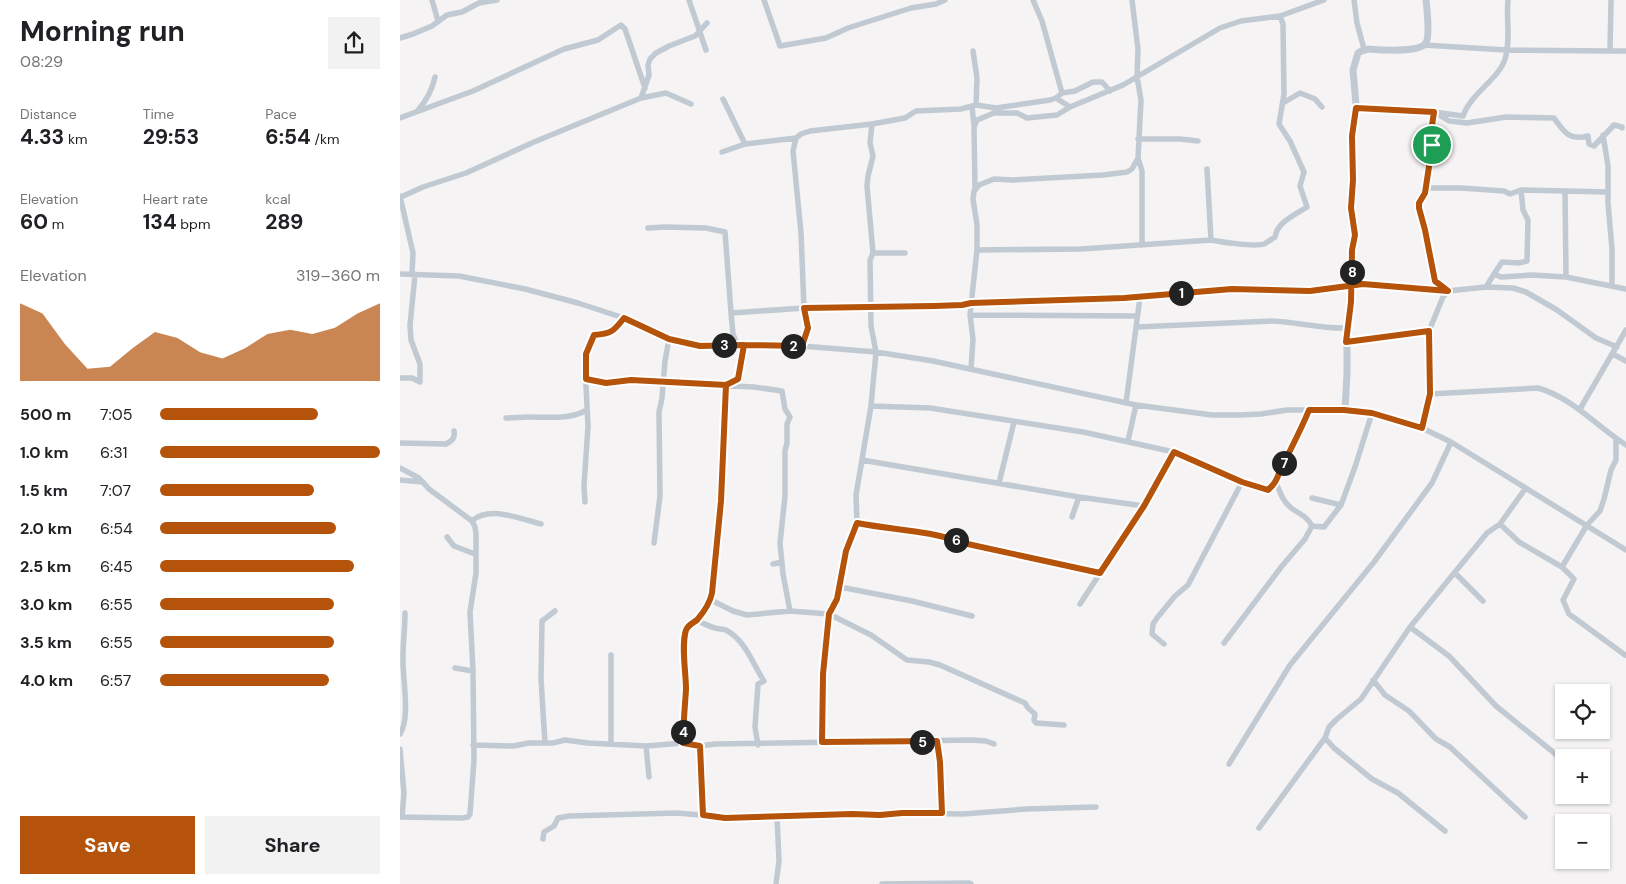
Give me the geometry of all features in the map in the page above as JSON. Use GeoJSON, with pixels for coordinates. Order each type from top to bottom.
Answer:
{"type":"FeatureCollection","features":[{"type":"Feature","properties":{"kind":"street"},"geometry":{"type":"LineString","coordinates":[[432,0],[438,21]]}},
{"type":"Feature","properties":{"kind":"street"},"geometry":{"type":"LineString","coordinates":[[400,38],[414,34],[447,15],[462,12],[479,3],[497,0]]}},
{"type":"Feature","properties":{"kind":"street"},"geometry":{"type":"LineString","coordinates":[[689,0],[706,50]]}},
{"type":"Feature","properties":{"kind":"street"},"geometry":{"type":"LineString","coordinates":[[764,0],[780,46],[826,38],[848,28],[911,8],[936,4],[945,0]]}},
{"type":"Feature","properties":{"kind":"street"},"geometry":{"type":"LineString","coordinates":[[1033,0],[1042,21],[1062,93]]}},
{"type":"Feature","properties":{"kind":"street"},"geometry":{"type":"LineString","coordinates":[[1132,0],[1138,49],[1137,76],[1141,100],[1138,158],[1142,171],[1142,245]]}},
{"type":"Feature","properties":{"kind":"street"},"geometry":{"type":"LineString","coordinates":[[974,127],[977,120],[994,113],[1017,113],[1027,118],[1057,115],[1110,91],[1220,28],[1241,21],[1280,16],[1324,0]]}},
{"type":"Feature","properties":{"kind":"street"},"geometry":{"type":"LineString","coordinates":[[1354,0],[1357,23],[1364,50]]}},
{"type":"Feature","properties":{"kind":"street"},"geometry":{"type":"LineString","coordinates":[[1424,45],[1427,41],[1426,0]]}},
{"type":"Feature","properties":{"kind":"street"},"geometry":{"type":"LineString","coordinates":[[1356,108],[1434,112],[1464,116],[1470,102],[1503,63],[1506,50],[1508,0]]}},
{"type":"Feature","properties":{"kind":"street"},"geometry":{"type":"LineString","coordinates":[[1610,0],[1610,51]]}},
{"type":"Feature","properties":{"kind":"street"},"geometry":{"type":"LineString","coordinates":[[978,250],[1046,250],[1211,240],[1226,244],[1264,244],[1275,237],[1280,225],[1308,207],[1300,186],[1304,172],[1290,141],[1279,124],[1284,94],[1283,24],[1280,16]]}},
{"type":"Feature","properties":{"kind":"street"},"geometry":{"type":"LineString","coordinates":[[641,98],[650,76],[648,65],[650,59],[656,53],[669,46],[695,36],[707,23]]}},
{"type":"Feature","properties":{"kind":"street"},"geometry":{"type":"LineString","coordinates":[[400,118],[473,91],[564,49],[598,40],[621,25],[625,29],[646,89]]}},
{"type":"Feature","properties":{"kind":"street"},"geometry":{"type":"LineString","coordinates":[[1344,410],[1347,373],[1346,342],[1351,302],[1352,250],[1355,235],[1351,208],[1353,180],[1352,136],[1356,108],[1353,70],[1358,53],[1364,50],[1399,50],[1424,45],[1506,50],[1626,51]]}},
{"type":"Feature","properties":{"kind":"street"},"geometry":{"type":"LineString","coordinates":[[971,369],[973,340],[970,315],[978,250],[974,199],[974,106],[977,78],[973,51]]}},
{"type":"Feature","properties":{"kind":"street"},"geometry":{"type":"LineString","coordinates":[[416,112],[433,88],[434,77]]}},
{"type":"Feature","properties":{"kind":"street"},"geometry":{"type":"LineString","coordinates":[[722,152],[745,144],[796,138],[810,131],[905,118],[916,111],[974,106],[996,108],[1056,98],[1062,93],[1075,91],[1093,82],[1102,82],[1110,91]]}},
{"type":"Feature","properties":{"kind":"street"},"geometry":{"type":"LineString","coordinates":[[400,378],[412,378],[420,382],[420,364],[411,340],[410,325],[413,253],[400,197],[423,187],[466,173],[534,142],[641,98],[666,93],[691,104]]}},
{"type":"Feature","properties":{"kind":"street"},"geometry":{"type":"LineString","coordinates":[[1283,103],[1300,93],[1315,99],[1322,107]]}},
{"type":"Feature","properties":{"kind":"street"},"geometry":{"type":"LineString","coordinates":[[723,98],[745,144]]}},
{"type":"Feature","properties":{"kind":"street"},"geometry":{"type":"LineString","coordinates":[[1056,98],[1070,108]]}},
{"type":"Feature","properties":{"kind":"street"},"geometry":{"type":"LineString","coordinates":[[1434,112],[1449,121],[1467,124],[1506,117],[1554,118],[1565,134],[1578,138],[1588,136],[1589,144],[1594,146],[1614,126],[1622,126],[1622,128]]}},
{"type":"Feature","properties":{"kind":"street"},"geometry":{"type":"LineString","coordinates":[[1434,112],[1431,132],[1433,150],[1426,188],[1419,208],[1435,281],[1448,291]]}},
{"type":"Feature","properties":{"kind":"street"},"geometry":{"type":"LineString","coordinates":[[822,742],[823,674],[829,614],[837,599],[846,551],[857,523],[856,495],[870,406],[876,352],[870,326],[870,260],[873,253],[867,186],[873,156],[870,143],[872,124]]}},
{"type":"Feature","properties":{"kind":"street"},"geometry":{"type":"LineString","coordinates":[[1603,135],[1608,166],[1612,286]]}},
{"type":"Feature","properties":{"kind":"street"},"geometry":{"type":"LineString","coordinates":[[796,138],[793,151],[804,308],[808,328],[802,346]]}},
{"type":"Feature","properties":{"kind":"street"},"geometry":{"type":"LineString","coordinates":[[1138,139],[1198,141]]}},
{"type":"Feature","properties":{"kind":"street"},"geometry":{"type":"LineString","coordinates":[[975,190],[979,185],[994,178],[1013,180],[1127,172],[1132,170],[1138,158]]}},
{"type":"Feature","properties":{"kind":"street"},"geometry":{"type":"LineString","coordinates":[[1207,169],[1211,240]]}},
{"type":"Feature","properties":{"kind":"street"},"geometry":{"type":"LineString","coordinates":[[1426,188],[1504,191],[1510,194],[1520,190],[1608,192]]}},
{"type":"Feature","properties":{"kind":"street"},"geometry":{"type":"LineString","coordinates":[[1486,287],[1502,262],[1519,263],[1528,261],[1528,220],[1523,210],[1520,190]]}},
{"type":"Feature","properties":{"kind":"street"},"geometry":{"type":"LineString","coordinates":[[1565,191],[1566,277]]}},
{"type":"Feature","properties":{"kind":"street"},"geometry":{"type":"LineString","coordinates":[[648,228],[706,228],[726,232],[730,313],[733,334],[740,345],[738,379],[726,385]]}},
{"type":"Feature","properties":{"kind":"street"},"geometry":{"type":"LineString","coordinates":[[873,253],[905,253]]}},
{"type":"Feature","properties":{"kind":"street"},"geometry":{"type":"LineString","coordinates":[[400,274],[459,276],[504,284],[578,303],[624,318],[669,339],[700,346],[802,346],[876,352],[971,369],[1136,405],[1212,415],[1261,414],[1287,410],[1344,410],[1372,413],[1422,428],[1451,442],[1626,550]]}},
{"type":"Feature","properties":{"kind":"street"},"geometry":{"type":"LineString","coordinates":[[1494,274],[1501,277],[1532,275],[1566,277],[1626,289]]}},
{"type":"Feature","properties":{"kind":"street"},"geometry":{"type":"LineString","coordinates":[[730,313],[804,308],[934,306],[1140,297],[1232,289],[1310,291],[1363,284],[1448,291],[1486,287],[1513,288],[1526,292],[1557,310],[1596,338],[1617,347]]}},
{"type":"Feature","properties":{"kind":"street"},"geometry":{"type":"LineString","coordinates":[[1422,428],[1430,394],[1429,331],[1443,297],[1448,291]]}},
{"type":"Feature","properties":{"kind":"street"},"geometry":{"type":"LineString","coordinates":[[1126,403],[1140,297]]}},
{"type":"Feature","properties":{"kind":"street"},"geometry":{"type":"LineString","coordinates":[[970,315],[1137,316]]}},
{"type":"Feature","properties":{"kind":"street"},"geometry":{"type":"LineString","coordinates":[[585,502],[586,354],[594,335],[608,334],[624,318]]}},
{"type":"Feature","properties":{"kind":"street"},"geometry":{"type":"LineString","coordinates":[[1137,327],[1272,321],[1294,322],[1330,329],[1347,328]]}},
{"type":"Feature","properties":{"kind":"street"},"geometry":{"type":"LineString","coordinates":[[1580,409],[1626,330]]}},
{"type":"Feature","properties":{"kind":"street"},"geometry":{"type":"LineString","coordinates":[[1346,342],[1429,331]]}},
{"type":"Feature","properties":{"kind":"street"},"geometry":{"type":"LineString","coordinates":[[654,543],[660,496],[659,412],[669,339]]}},
{"type":"Feature","properties":{"kind":"street"},"geometry":{"type":"LineString","coordinates":[[1613,354],[1626,361]]}},
{"type":"Feature","properties":{"kind":"street"},"geometry":{"type":"LineString","coordinates":[[586,379],[606,383],[631,380],[754,387],[782,391],[785,409],[790,417],[787,424],[787,443],[784,451],[785,496],[780,543],[790,611]]}},
{"type":"Feature","properties":{"kind":"street"},"geometry":{"type":"LineString","coordinates":[[683,743],[686,688],[684,666],[686,631],[687,627],[696,620],[711,600],[718,549],[726,385]]}},
{"type":"Feature","properties":{"kind":"street"},"geometry":{"type":"LineString","coordinates":[[1430,394],[1538,388],[1556,395],[1580,409],[1626,445]]}},
{"type":"Feature","properties":{"kind":"street"},"geometry":{"type":"LineString","coordinates":[[1128,441],[1136,405]]}},
{"type":"Feature","properties":{"kind":"street"},"geometry":{"type":"LineString","coordinates":[[870,406],[930,408],[1128,441],[1174,452],[1242,482],[1268,490],[1276,482],[1309,410]]}},
{"type":"Feature","properties":{"kind":"street"},"geometry":{"type":"LineString","coordinates":[[506,418],[577,415],[587,410]]}},
{"type":"Feature","properties":{"kind":"street"},"geometry":{"type":"LineString","coordinates":[[1312,526],[1324,527],[1341,505],[1372,413]]}},
{"type":"Feature","properties":{"kind":"street"},"geometry":{"type":"LineString","coordinates":[[999,483],[1014,422]]}},
{"type":"Feature","properties":{"kind":"street"},"geometry":{"type":"LineString","coordinates":[[400,444],[446,444],[452,441],[455,435],[454,430]]}},
{"type":"Feature","properties":{"kind":"street"},"geometry":{"type":"LineString","coordinates":[[1562,567],[1587,525],[1600,511],[1611,470],[1616,460],[1616,438]]}},
{"type":"Feature","properties":{"kind":"street"},"geometry":{"type":"LineString","coordinates":[[1229,764],[1290,664],[1374,562],[1432,483],[1451,442]]}},
{"type":"Feature","properties":{"kind":"street"},"geometry":{"type":"LineString","coordinates":[[1080,604],[1144,506],[1174,452]]}},
{"type":"Feature","properties":{"kind":"street"},"geometry":{"type":"LineString","coordinates":[[862,460],[1079,497],[1144,506]]}},
{"type":"Feature","properties":{"kind":"street"},"geometry":{"type":"LineString","coordinates":[[400,468],[418,478],[429,489],[472,520],[475,527],[476,573],[470,612],[473,671],[473,745],[470,814],[468,817],[401,817],[404,793],[400,749]]}},
{"type":"Feature","properties":{"kind":"street"},"geometry":{"type":"LineString","coordinates":[[400,480],[423,482]]}},
{"type":"Feature","properties":{"kind":"street"},"geometry":{"type":"LineString","coordinates":[[1164,644],[1152,634],[1153,624],[1168,604],[1188,585],[1242,482]]}},
{"type":"Feature","properties":{"kind":"street"},"geometry":{"type":"LineString","coordinates":[[1276,482],[1285,502],[1294,510],[1304,514],[1312,526]]}},
{"type":"Feature","properties":{"kind":"street"},"geometry":{"type":"LineString","coordinates":[[1259,828],[1325,738],[1329,727],[1336,719],[1361,700],[1372,680],[1410,627],[1487,533],[1500,524],[1525,488]]}},
{"type":"Feature","properties":{"kind":"street"},"geometry":{"type":"LineString","coordinates":[[1072,517],[1079,497]]}},
{"type":"Feature","properties":{"kind":"street"},"geometry":{"type":"LineString","coordinates":[[1312,498],[1341,505]]}},
{"type":"Feature","properties":{"kind":"street"},"geometry":{"type":"LineString","coordinates":[[472,520],[484,514],[496,514],[541,524]]}},
{"type":"Feature","properties":{"kind":"street"},"geometry":{"type":"LineString","coordinates":[[857,523],[951,538],[963,543],[1100,573]]}},
{"type":"Feature","properties":{"kind":"street"},"geometry":{"type":"LineString","coordinates":[[1500,524],[1519,542],[1562,567],[1574,579],[1563,600],[1569,614],[1625,655]]}},
{"type":"Feature","properties":{"kind":"street"},"geometry":{"type":"LineString","coordinates":[[1224,643],[1282,566],[1305,539],[1312,526]]}},
{"type":"Feature","properties":{"kind":"street"},"geometry":{"type":"LineString","coordinates":[[447,537],[454,546],[475,554]]}},
{"type":"Feature","properties":{"kind":"street"},"geometry":{"type":"LineString","coordinates":[[773,564],[782,562]]}},
{"type":"Feature","properties":{"kind":"street"},"geometry":{"type":"LineString","coordinates":[[1455,572],[1483,601]]}},
{"type":"Feature","properties":{"kind":"street"},"geometry":{"type":"LineString","coordinates":[[840,587],[912,601],[972,616]]}},
{"type":"Feature","properties":{"kind":"street"},"geometry":{"type":"LineString","coordinates":[[711,600],[733,611],[747,615],[790,611],[829,614],[871,635],[907,660],[940,665],[1024,703],[1035,714],[1034,720],[1036,723],[1064,725]]}},
{"type":"Feature","properties":{"kind":"street"},"geometry":{"type":"LineString","coordinates":[[545,743],[541,679],[542,621],[555,611]]}},
{"type":"Feature","properties":{"kind":"street"},"geometry":{"type":"LineString","coordinates":[[400,734],[404,722],[403,657],[405,614]]}},
{"type":"Feature","properties":{"kind":"street"},"geometry":{"type":"LineString","coordinates":[[696,620],[706,625],[724,629],[732,634],[748,651],[764,681],[758,684],[755,727],[758,745]]}},
{"type":"Feature","properties":{"kind":"street"},"geometry":{"type":"LineString","coordinates":[[1410,627],[1449,656],[1496,706],[1555,754]]}},
{"type":"Feature","properties":{"kind":"street"},"geometry":{"type":"LineString","coordinates":[[611,655],[611,744]]}},
{"type":"Feature","properties":{"kind":"street"},"geometry":{"type":"LineString","coordinates":[[455,668],[473,671]]}},
{"type":"Feature","properties":{"kind":"street"},"geometry":{"type":"LineString","coordinates":[[1372,680],[1385,695],[1409,711],[1436,739],[1450,747],[1525,817]]}},
{"type":"Feature","properties":{"kind":"street"},"geometry":{"type":"LineString","coordinates":[[1325,738],[1334,748],[1372,779],[1398,793],[1445,831]]}},
{"type":"Feature","properties":{"kind":"street"},"geometry":{"type":"LineString","coordinates":[[473,745],[553,744],[565,740],[646,746],[683,743],[700,746],[715,744],[758,745],[822,742],[972,740],[986,741],[994,744]]}},
{"type":"Feature","properties":{"kind":"street"},"geometry":{"type":"LineString","coordinates":[[937,741],[940,762],[942,813]]}},
{"type":"Feature","properties":{"kind":"street"},"geometry":{"type":"LineString","coordinates":[[646,746],[649,778]]}},
{"type":"Feature","properties":{"kind":"street"},"geometry":{"type":"LineString","coordinates":[[700,746],[703,815]]}},
{"type":"Feature","properties":{"kind":"street"},"geometry":{"type":"LineString","coordinates":[[543,839],[544,832],[554,826],[558,818],[562,817],[677,813],[725,818],[902,813],[963,814],[1008,810],[1096,807]]}},
{"type":"Feature","properties":{"kind":"street"},"geometry":{"type":"LineString","coordinates":[[776,884],[779,861],[777,816]]}},
{"type":"Feature","properties":{"kind":"street"},"geometry":{"type":"LineString","coordinates":[[882,884],[971,884]]}},
{"type":"Feature","properties":{"kind":"route"},"geometry":{"type":"LineString","coordinates":[[1432,145],[1431,132],[1434,112],[1356,108],[1352,136],[1353,180],[1351,208],[1355,235],[1352,250],[1351,285],[1351,302],[1346,342],[1429,331],[1430,394],[1422,428],[1385,415],[1344,410],[1309,410],[1276,482],[1268,490],[1254,487],[1174,452],[1144,506],[1100,573],[963,543],[951,538],[857,523],[846,551],[837,599],[829,614],[823,674],[822,742],[937,741],[940,762],[942,813],[725,818],[703,815],[700,746],[683,743],[686,688],[684,666],[685,636],[687,627],[696,620],[711,600],[718,549],[726,385],[738,379],[740,366],[744,345],[700,346],[669,339],[624,318],[608,334],[594,335],[586,354],[586,379],[606,383],[631,380],[726,385],[738,379],[744,345],[802,346],[808,328],[804,308],[934,306],[1124,298],[1232,289],[1310,291],[1351,285],[1363,284],[1448,291],[1435,281],[1419,208],[1419,203],[1425,193],[1433,150],[1432,145]]}}]}
